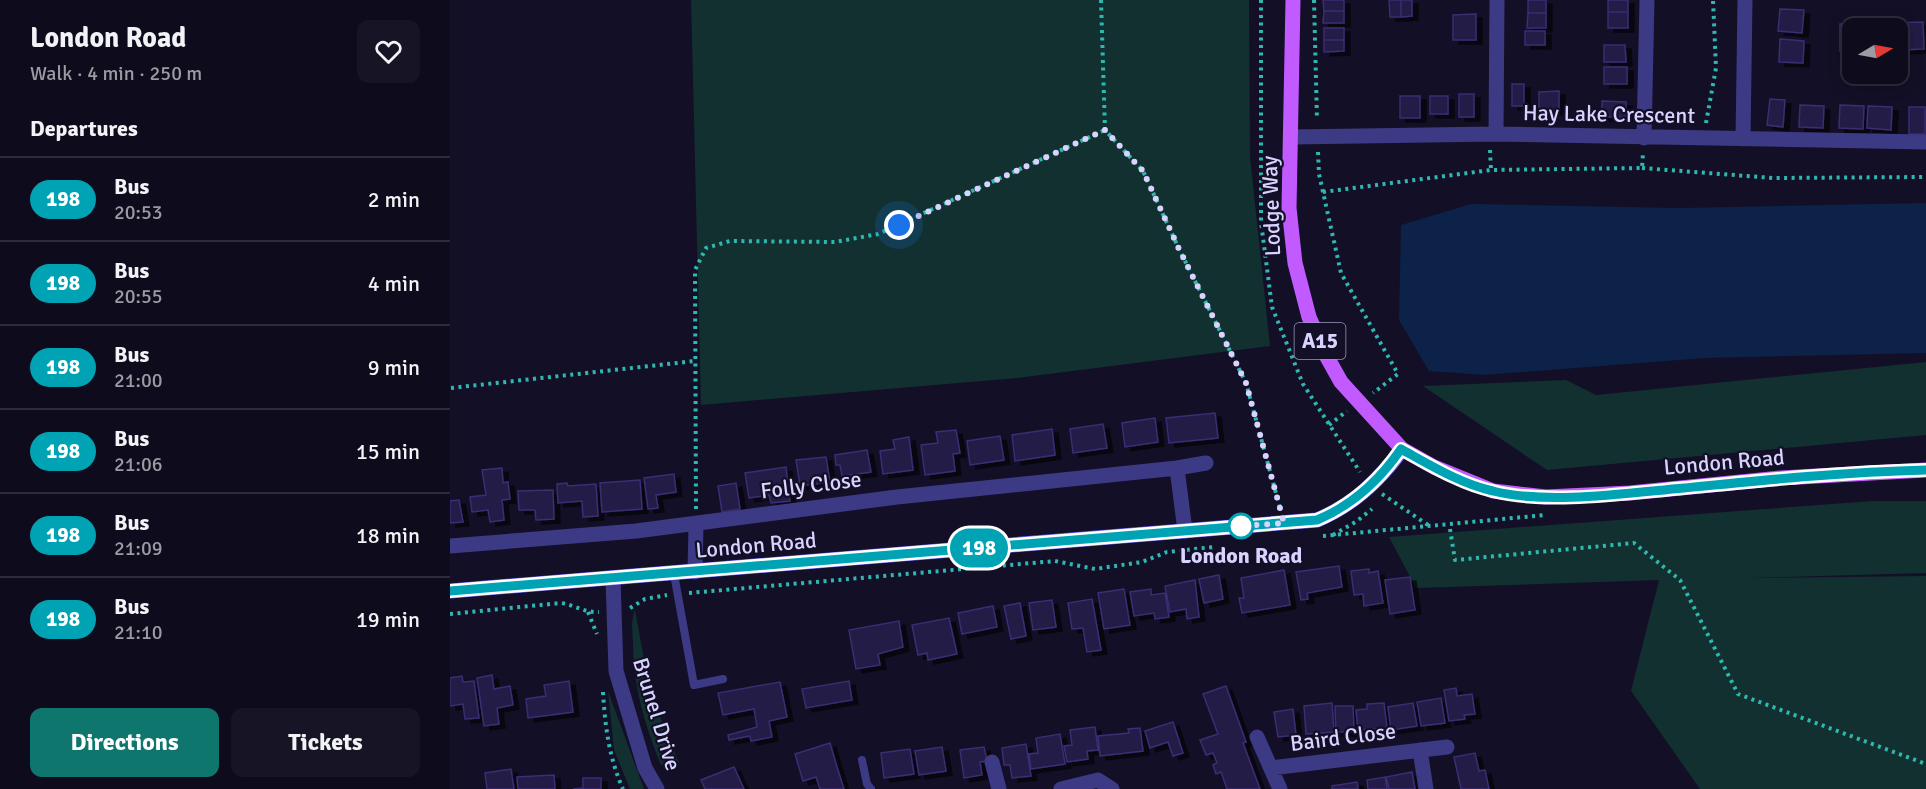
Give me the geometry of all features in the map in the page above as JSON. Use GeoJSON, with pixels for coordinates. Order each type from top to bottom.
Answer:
{"type":"FeatureCollection","features":[{"type":"Feature","properties":{"kind":"main road","name":"Lodge Way"},"geometry":{"type":"LineString","coordinates":[[1293,0],[1289,208],[1295,263],[1309,317],[1341,382],[1401,449]]}},
{"type":"Feature","properties":{"kind":"main road","name":"London Road"},"geometry":{"type":"LineString","coordinates":[[450,591],[1317,520],[1341,510],[1386,471],[1401,449],[1434,467],[1493,491],[1546,496],[1630,493],[1781,478],[1926,470]]}},
{"type":"Feature","properties":{"kind":"street"},"geometry":{"type":"LineString","coordinates":[[1496,134],[1497,0]]}},
{"type":"Feature","properties":{"kind":"street"},"geometry":{"type":"LineString","coordinates":[[1644,138],[1647,0]]}},
{"type":"Feature","properties":{"kind":"street"},"geometry":{"type":"LineString","coordinates":[[1743,139],[1745,0]]}},
{"type":"Feature","properties":{"kind":"street","name":"Hay Lake Crescent"},"geometry":{"type":"LineString","coordinates":[[1292,137],[1496,134],[1926,142]]}},
{"type":"Feature","properties":{"kind":"street","name":"Folly Close"},"geometry":{"type":"LineString","coordinates":[[450,546],[696,525],[742,516],[897,497],[1206,464]]}},
{"type":"Feature","properties":{"kind":"street"},"geometry":{"type":"LineString","coordinates":[[1177,468],[1185,531]]}},
{"type":"Feature","properties":{"kind":"street"},"geometry":{"type":"LineString","coordinates":[[695,572],[696,525]]}},
{"type":"Feature","properties":{"kind":"street","name":"Brunel Drive"},"geometry":{"type":"LineString","coordinates":[[613,579],[616,671],[645,768],[657,789]]}},
{"type":"Feature","properties":{"kind":"street","name":"Baird Close"},"geometry":{"type":"LineString","coordinates":[[1257,737],[1280,789]]}},
{"type":"Feature","properties":{"kind":"street","name":"Baird Close"},"geometry":{"type":"LineString","coordinates":[[1271,768],[1446,747]]}},
{"type":"Feature","properties":{"kind":"street","name":"Baird Close"},"geometry":{"type":"LineString","coordinates":[[1420,750],[1426,789]]}},
{"type":"Feature","properties":{"kind":"street"},"geometry":{"type":"LineString","coordinates":[[992,762],[999,789]]}},
{"type":"Feature","properties":{"kind":"street"},"geometry":{"type":"LineString","coordinates":[[1061,789],[1098,780],[1112,789]]}},
{"type":"Feature","properties":{"kind":"lane"},"geometry":{"type":"LineString","coordinates":[[674,574],[694,685],[723,679]]}},
{"type":"Feature","properties":{"kind":"lane"},"geometry":{"type":"LineString","coordinates":[[862,760],[867,784],[872,789]]}},
{"type":"Feature","properties":{"kind":"path"},"geometry":{"type":"LineString","coordinates":[[1101,0],[1105,130],[1143,171],[1246,383],[1284,523]]}},
{"type":"Feature","properties":{"kind":"path"},"geometry":{"type":"LineString","coordinates":[[1314,0],[1318,174],[1341,273],[1398,374],[1329,425]]}},
{"type":"Feature","properties":{"kind":"path"},"geometry":{"type":"LineString","coordinates":[[1703,138],[1716,68],[1713,0]]}},
{"type":"Feature","properties":{"kind":"path"},"geometry":{"type":"LineString","coordinates":[[696,525],[695,270],[706,248],[730,241],[836,242],[878,234],[1105,130]]}},
{"type":"Feature","properties":{"kind":"path"},"geometry":{"type":"LineString","coordinates":[[1642,168],[1644,138]]}},
{"type":"Feature","properties":{"kind":"path"},"geometry":{"type":"LineString","coordinates":[[1323,192],[1491,170],[1642,168],[1773,178],[1926,177]]}},
{"type":"Feature","properties":{"kind":"path"},"geometry":{"type":"LineString","coordinates":[[451,388],[695,361]]}},
{"type":"Feature","properties":{"kind":"path"},"geometry":{"type":"LineString","coordinates":[[1450,529],[1455,560],[1634,543],[1680,580],[1738,694],[1926,764]]}},
{"type":"Feature","properties":{"kind":"path"},"geometry":{"type":"LineString","coordinates":[[450,614],[561,603],[574,604],[588,612],[598,642]]}},
{"type":"Feature","properties":{"kind":"path"},"geometry":{"type":"LineString","coordinates":[[603,684],[607,739],[611,758],[623,789]]}},
{"type":"Feature","properties":{"kind":"green space"},"geometry":{"type":"Polygon","coordinates":[[[691,0],[1249,0],[1250,156],[1270,346],[1017,378],[701,405],[691,0]]]}},
{"type":"Feature","properties":{"kind":"green space"},"geometry":{"type":"Polygon","coordinates":[[[1926,362],[1926,435],[1547,470],[1423,386],[1566,380],[1596,395],[1926,362]]]}},
{"type":"Feature","properties":{"kind":"green space"},"geometry":{"type":"Polygon","coordinates":[[[1873,501],[1926,501],[1926,573],[1749,578],[1926,576],[1926,789],[1700,789],[1631,691],[1659,580],[1416,588],[1389,537],[1873,501]]]}},
{"type":"Feature","properties":{"kind":"green space"},"geometry":{"type":"Polygon","coordinates":[[[635,610],[650,692],[679,763],[661,765],[645,720],[635,675],[632,626],[635,610]]]}},
{"type":"Feature","properties":{"kind":"green space"},"geometry":{"type":"Polygon","coordinates":[[[608,691],[644,789],[630,789],[614,750],[608,691]]]}},
{"type":"Feature","properties":{"kind":"water"},"geometry":{"type":"Polygon","coordinates":[[[1926,203],[1926,353],[1705,358],[1484,375],[1429,371],[1399,320],[1401,225],[1471,204],[1679,208],[1926,203]]]}},
{"type":"Feature","properties":{"kind":"building"},"geometry":{"type":"Polygon","coordinates":[[[1323,0],[1344,0],[1344,11],[1324,11],[1323,0]]]}},
{"type":"Feature","properties":{"kind":"building"},"geometry":{"type":"Polygon","coordinates":[[[1389,0],[1401,0],[1401,17],[1390,17],[1389,0]]]}},
{"type":"Feature","properties":{"kind":"building"},"geometry":{"type":"Polygon","coordinates":[[[1401,0],[1412,0],[1412,16],[1401,17],[1401,0]]]}},
{"type":"Feature","properties":{"kind":"building"},"geometry":{"type":"Polygon","coordinates":[[[1528,0],[1546,0],[1546,13],[1528,13],[1528,0]]]}},
{"type":"Feature","properties":{"kind":"building"},"geometry":{"type":"Polygon","coordinates":[[[1608,0],[1628,0],[1628,12],[1608,12],[1608,0]]]}},
{"type":"Feature","properties":{"kind":"building"},"geometry":{"type":"Polygon","coordinates":[[[1780,9],[1804,10],[1802,33],[1778,31],[1780,9]]]}},
{"type":"Feature","properties":{"kind":"building"},"geometry":{"type":"Polygon","coordinates":[[[1324,11],[1344,11],[1344,23],[1323,23],[1324,11]]]}},
{"type":"Feature","properties":{"kind":"building"},"geometry":{"type":"Polygon","coordinates":[[[1608,12],[1628,12],[1628,28],[1608,28],[1608,12]]]}},
{"type":"Feature","properties":{"kind":"building"},"geometry":{"type":"Polygon","coordinates":[[[1528,13],[1546,13],[1546,28],[1527,28],[1528,13]]]}},
{"type":"Feature","properties":{"kind":"building"},"geometry":{"type":"Polygon","coordinates":[[[1476,14],[1476,40],[1453,40],[1453,15],[1476,14]]]}},
{"type":"Feature","properties":{"kind":"building"},"geometry":{"type":"Polygon","coordinates":[[[1908,22],[1923,22],[1924,49],[1908,50],[1908,22]]]}},
{"type":"Feature","properties":{"kind":"building"},"geometry":{"type":"Polygon","coordinates":[[[1840,24],[1842,24],[1842,51],[1840,51],[1840,24]]]}},
{"type":"Feature","properties":{"kind":"building"},"geometry":{"type":"Polygon","coordinates":[[[1324,28],[1344,28],[1344,40],[1324,40],[1324,28]]]}},
{"type":"Feature","properties":{"kind":"building"},"geometry":{"type":"Polygon","coordinates":[[[1525,31],[1545,31],[1545,45],[1525,45],[1525,31]]]}},
{"type":"Feature","properties":{"kind":"building"},"geometry":{"type":"Polygon","coordinates":[[[1780,39],[1804,41],[1803,63],[1779,62],[1780,39]]]}},
{"type":"Feature","properties":{"kind":"building"},"geometry":{"type":"Polygon","coordinates":[[[1324,40],[1344,40],[1344,51],[1324,52],[1324,40]]]}},
{"type":"Feature","properties":{"kind":"building"},"geometry":{"type":"Polygon","coordinates":[[[1604,45],[1625,45],[1626,62],[1604,62],[1604,45]]]}},
{"type":"Feature","properties":{"kind":"building"},"geometry":{"type":"Polygon","coordinates":[[[1604,67],[1627,67],[1627,84],[1604,84],[1604,67]]]}},
{"type":"Feature","properties":{"kind":"building"},"geometry":{"type":"Polygon","coordinates":[[[1512,84],[1524,84],[1524,106],[1512,106],[1512,84]]]}},
{"type":"Feature","properties":{"kind":"building"},"geometry":{"type":"Polygon","coordinates":[[[1559,91],[1559,111],[1539,111],[1539,92],[1559,91]]]}},
{"type":"Feature","properties":{"kind":"building"},"geometry":{"type":"Polygon","coordinates":[[[1459,94],[1474,94],[1474,117],[1459,117],[1459,94]]]}},
{"type":"Feature","properties":{"kind":"building"},"geometry":{"type":"Polygon","coordinates":[[[1400,96],[1420,96],[1420,118],[1400,118],[1400,96]]]}},
{"type":"Feature","properties":{"kind":"building"},"geometry":{"type":"Polygon","coordinates":[[[1430,96],[1448,96],[1448,114],[1430,114],[1430,96]]]}},
{"type":"Feature","properties":{"kind":"building"},"geometry":{"type":"Polygon","coordinates":[[[1770,99],[1785,100],[1783,127],[1767,125],[1770,99]]]}},
{"type":"Feature","properties":{"kind":"building"},"geometry":{"type":"Polygon","coordinates":[[[1602,101],[1626,102],[1626,117],[1602,117],[1602,101]]]}},
{"type":"Feature","properties":{"kind":"building"},"geometry":{"type":"Polygon","coordinates":[[[1800,105],[1824,106],[1823,128],[1799,127],[1800,105]]]}},
{"type":"Feature","properties":{"kind":"building"},"geometry":{"type":"Polygon","coordinates":[[[1840,105],[1864,106],[1863,129],[1839,128],[1840,105]]]}},
{"type":"Feature","properties":{"kind":"building"},"geometry":{"type":"Polygon","coordinates":[[[1868,106],[1892,107],[1891,130],[1867,128],[1868,106]]]}},
{"type":"Feature","properties":{"kind":"building"},"geometry":{"type":"Polygon","coordinates":[[[1909,107],[1925,107],[1925,134],[1909,134],[1909,107]]]}},
{"type":"Feature","properties":{"kind":"building"},"geometry":{"type":"Polygon","coordinates":[[[1215,413],[1218,438],[1169,443],[1166,418],[1215,413]]]}},
{"type":"Feature","properties":{"kind":"building"},"geometry":{"type":"Polygon","coordinates":[[[1155,418],[1158,442],[1125,447],[1122,423],[1155,418]]]}},
{"type":"Feature","properties":{"kind":"building"},"geometry":{"type":"Polygon","coordinates":[[[1103,424],[1107,448],[1073,453],[1070,429],[1103,424]]]}},
{"type":"Feature","properties":{"kind":"building"},"geometry":{"type":"Polygon","coordinates":[[[1052,429],[1055,455],[1015,461],[1012,435],[1052,429]]]}},
{"type":"Feature","properties":{"kind":"building"},"geometry":{"type":"Polygon","coordinates":[[[956,430],[960,453],[953,454],[955,471],[925,475],[921,445],[938,443],[936,432],[956,430]]]}},
{"type":"Feature","properties":{"kind":"building"},"geometry":{"type":"Polygon","coordinates":[[[1000,436],[1004,460],[970,465],[967,441],[1000,436]]]}},
{"type":"Feature","properties":{"kind":"building"},"geometry":{"type":"Polygon","coordinates":[[[909,437],[913,470],[883,474],[880,451],[895,449],[893,440],[909,437]]]}},
{"type":"Feature","properties":{"kind":"building"},"geometry":{"type":"Polygon","coordinates":[[[867,450],[871,472],[842,476],[840,465],[836,465],[835,455],[867,450]]]}},
{"type":"Feature","properties":{"kind":"building"},"geometry":{"type":"Polygon","coordinates":[[[826,457],[830,482],[800,486],[796,460],[826,457]]]}},
{"type":"Feature","properties":{"kind":"building"},"geometry":{"type":"Polygon","coordinates":[[[786,467],[790,501],[771,503],[769,495],[749,498],[745,473],[786,467]]]}},
{"type":"Feature","properties":{"kind":"building"},"geometry":{"type":"Polygon","coordinates":[[[502,468],[503,483],[508,482],[510,499],[502,500],[504,520],[490,522],[488,510],[472,512],[470,497],[486,495],[482,470],[502,468]]]}},
{"type":"Feature","properties":{"kind":"building"},"geometry":{"type":"Polygon","coordinates":[[[674,474],[676,492],[656,495],[658,508],[648,509],[644,478],[674,474]]]}},
{"type":"Feature","properties":{"kind":"building"},"geometry":{"type":"Polygon","coordinates":[[[640,480],[642,509],[602,512],[600,483],[640,480]]]}},
{"type":"Feature","properties":{"kind":"building"},"geometry":{"type":"Polygon","coordinates":[[[567,483],[568,486],[596,484],[598,516],[583,517],[582,501],[558,503],[557,484],[567,483]]]}},
{"type":"Feature","properties":{"kind":"building"},"geometry":{"type":"Polygon","coordinates":[[[736,483],[740,509],[722,512],[718,486],[736,483]]]}},
{"type":"Feature","properties":{"kind":"building"},"geometry":{"type":"Polygon","coordinates":[[[553,490],[554,519],[536,520],[535,510],[519,510],[518,491],[553,490]]]}},
{"type":"Feature","properties":{"kind":"building"},"geometry":{"type":"Polygon","coordinates":[[[459,500],[463,522],[450,523],[450,501],[459,500]]]}},
{"type":"Feature","properties":{"kind":"building"},"geometry":{"type":"Polygon","coordinates":[[[1339,566],[1342,587],[1307,593],[1308,599],[1301,600],[1296,572],[1339,566]]]}},
{"type":"Feature","properties":{"kind":"building"},"geometry":{"type":"Polygon","coordinates":[[[1369,569],[1369,573],[1378,571],[1383,603],[1364,606],[1363,594],[1354,595],[1351,571],[1369,569]]]}},
{"type":"Feature","properties":{"kind":"building"},"geometry":{"type":"Polygon","coordinates":[[[1284,570],[1290,605],[1242,613],[1239,598],[1244,598],[1241,578],[1284,570]]]}},
{"type":"Feature","properties":{"kind":"building"},"geometry":{"type":"Polygon","coordinates":[[[1219,575],[1223,599],[1204,603],[1199,579],[1219,575]]]}},
{"type":"Feature","properties":{"kind":"building"},"geometry":{"type":"Polygon","coordinates":[[[1410,577],[1415,610],[1390,614],[1385,580],[1410,577]]]}},
{"type":"Feature","properties":{"kind":"building"},"geometry":{"type":"Polygon","coordinates":[[[1195,580],[1199,617],[1187,619],[1186,609],[1170,612],[1165,586],[1195,580]]]}},
{"type":"Feature","properties":{"kind":"building"},"geometry":{"type":"Polygon","coordinates":[[[1124,589],[1130,625],[1104,629],[1098,593],[1124,589]]]}},
{"type":"Feature","properties":{"kind":"building"},"geometry":{"type":"Polygon","coordinates":[[[1151,589],[1151,595],[1165,593],[1169,617],[1155,619],[1154,613],[1134,616],[1130,592],[1151,589]]]}},
{"type":"Feature","properties":{"kind":"building"},"geometry":{"type":"Polygon","coordinates":[[[1092,599],[1101,650],[1087,652],[1083,628],[1072,629],[1068,603],[1092,599]]]}},
{"type":"Feature","properties":{"kind":"building"},"geometry":{"type":"Polygon","coordinates":[[[1052,600],[1056,627],[1033,630],[1029,603],[1052,600]]]}},
{"type":"Feature","properties":{"kind":"building"},"geometry":{"type":"Polygon","coordinates":[[[1020,603],[1026,636],[1011,639],[1004,606],[1020,603]]]}},
{"type":"Feature","properties":{"kind":"building"},"geometry":{"type":"Polygon","coordinates":[[[993,606],[997,627],[962,634],[958,613],[993,606]]]}},
{"type":"Feature","properties":{"kind":"building"},"geometry":{"type":"Polygon","coordinates":[[[949,618],[957,654],[928,660],[927,653],[918,655],[912,625],[949,618]]]}},
{"type":"Feature","properties":{"kind":"building"},"geometry":{"type":"Polygon","coordinates":[[[899,621],[903,647],[878,654],[880,665],[856,669],[849,630],[899,621]]]}},
{"type":"Feature","properties":{"kind":"building"},"geometry":{"type":"Polygon","coordinates":[[[492,675],[494,689],[510,686],[513,705],[497,708],[499,724],[484,726],[477,678],[492,675]]]}},
{"type":"Feature","properties":{"kind":"building"},"geometry":{"type":"Polygon","coordinates":[[[462,676],[463,682],[474,681],[479,718],[465,719],[463,704],[450,706],[450,678],[462,676]]]}},
{"type":"Feature","properties":{"kind":"building"},"geometry":{"type":"Polygon","coordinates":[[[569,681],[573,712],[528,718],[526,699],[546,696],[544,685],[569,681]]]}},
{"type":"Feature","properties":{"kind":"building"},"geometry":{"type":"Polygon","coordinates":[[[849,681],[852,700],[806,708],[802,689],[849,681]]]}},
{"type":"Feature","properties":{"kind":"building"},"geometry":{"type":"Polygon","coordinates":[[[780,682],[787,717],[769,721],[772,737],[751,741],[750,736],[729,740],[728,735],[757,727],[754,709],[723,715],[718,693],[780,682]]]}},
{"type":"Feature","properties":{"kind":"building"},"geometry":{"type":"Polygon","coordinates":[[[1226,686],[1260,789],[1227,789],[1221,772],[1216,774],[1213,765],[1217,763],[1213,753],[1206,755],[1200,740],[1218,734],[1203,694],[1226,686]]]}},
{"type":"Feature","properties":{"kind":"building"},"geometry":{"type":"Polygon","coordinates":[[[1456,688],[1457,696],[1472,694],[1475,714],[1464,715],[1465,719],[1449,721],[1444,690],[1456,688]]]}},
{"type":"Feature","properties":{"kind":"building"},"geometry":{"type":"Polygon","coordinates":[[[1441,698],[1445,723],[1421,726],[1417,702],[1441,698]]]}},
{"type":"Feature","properties":{"kind":"building"},"geometry":{"type":"Polygon","coordinates":[[[1332,703],[1334,732],[1306,734],[1304,706],[1332,703]]]}},
{"type":"Feature","properties":{"kind":"building"},"geometry":{"type":"Polygon","coordinates":[[[1384,703],[1387,728],[1358,730],[1356,710],[1367,709],[1367,704],[1384,703]]]}},
{"type":"Feature","properties":{"kind":"building"},"geometry":{"type":"Polygon","coordinates":[[[1413,703],[1417,726],[1391,730],[1388,707],[1413,703]]]}},
{"type":"Feature","properties":{"kind":"building"},"geometry":{"type":"Polygon","coordinates":[[[1335,706],[1353,706],[1354,732],[1336,732],[1335,706]]]}},
{"type":"Feature","properties":{"kind":"building"},"geometry":{"type":"Polygon","coordinates":[[[1293,709],[1296,735],[1278,737],[1274,712],[1293,709]]]}},
{"type":"Feature","properties":{"kind":"building"},"geometry":{"type":"Polygon","coordinates":[[[1173,722],[1183,753],[1173,756],[1168,742],[1150,748],[1145,731],[1173,722]]]}},
{"type":"Feature","properties":{"kind":"building"},"geometry":{"type":"Polygon","coordinates":[[[1095,727],[1098,750],[1087,751],[1088,759],[1067,762],[1064,746],[1072,745],[1070,730],[1095,727]]]}},
{"type":"Feature","properties":{"kind":"building"},"geometry":{"type":"Polygon","coordinates":[[[1140,728],[1143,751],[1100,756],[1098,736],[1129,733],[1128,729],[1140,728]]]}},
{"type":"Feature","properties":{"kind":"building"},"geometry":{"type":"Polygon","coordinates":[[[1060,734],[1065,764],[1031,769],[1029,754],[1038,753],[1036,738],[1060,734]]]}},
{"type":"Feature","properties":{"kind":"building"},"geometry":{"type":"Polygon","coordinates":[[[830,743],[844,789],[820,789],[816,777],[803,781],[795,754],[830,743]]]}},
{"type":"Feature","properties":{"kind":"building"},"geometry":{"type":"Polygon","coordinates":[[[1026,744],[1031,776],[1012,778],[1010,765],[1004,765],[1002,748],[1026,744]]]}},
{"type":"Feature","properties":{"kind":"building"},"geometry":{"type":"Polygon","coordinates":[[[942,747],[946,771],[919,775],[915,751],[942,747]]]}},
{"type":"Feature","properties":{"kind":"building"},"geometry":{"type":"Polygon","coordinates":[[[984,747],[987,761],[980,762],[982,775],[964,778],[960,750],[984,747]]]}},
{"type":"Feature","properties":{"kind":"building"},"geometry":{"type":"Polygon","coordinates":[[[910,749],[914,774],[884,778],[881,753],[910,749]]]}},
{"type":"Feature","properties":{"kind":"building"},"geometry":{"type":"Polygon","coordinates":[[[1475,753],[1479,771],[1485,770],[1489,789],[1461,789],[1454,757],[1475,753]]]}},
{"type":"Feature","properties":{"kind":"building"},"geometry":{"type":"Polygon","coordinates":[[[734,767],[744,789],[705,789],[701,780],[734,767]]]}},
{"type":"Feature","properties":{"kind":"building"},"geometry":{"type":"Polygon","coordinates":[[[511,769],[514,789],[487,789],[485,773],[511,769]]]}},
{"type":"Feature","properties":{"kind":"building"},"geometry":{"type":"Polygon","coordinates":[[[1412,772],[1415,789],[1389,789],[1386,777],[1412,772]]]}},
{"type":"Feature","properties":{"kind":"building"},"geometry":{"type":"Polygon","coordinates":[[[554,775],[555,789],[518,789],[517,777],[554,775]]]}},
{"type":"Feature","properties":{"kind":"building"},"geometry":{"type":"Polygon","coordinates":[[[1385,777],[1387,789],[1368,789],[1367,780],[1385,777]]]}},
{"type":"Feature","properties":{"kind":"building"},"geometry":{"type":"Polygon","coordinates":[[[583,778],[601,778],[601,789],[573,789],[583,788],[583,778]]]}},
{"type":"Feature","properties":{"kind":"building"},"geometry":{"type":"Polygon","coordinates":[[[1357,782],[1358,789],[1332,789],[1332,786],[1357,782]]]}},
{"type":"Feature","properties":{"kind":"bus line","name":"198"},"geometry":{"type":"LineString","coordinates":[[450,591],[1317,520],[1348,505],[1386,471],[1401,449],[1457,478],[1493,491],[1546,496],[1630,493],[1781,478],[1926,470]]}},
{"type":"Feature","properties":{"kind":"place","name":"London Road"},"geometry":{"type":"Point","coordinates":[1241,526]}},
{"type":"Feature","properties":{"kind":"route"},"geometry":{"type":"LineString","coordinates":[[899,225],[1105,130],[1143,171],[1246,383],[1284,523],[1241,526]]}}]}
